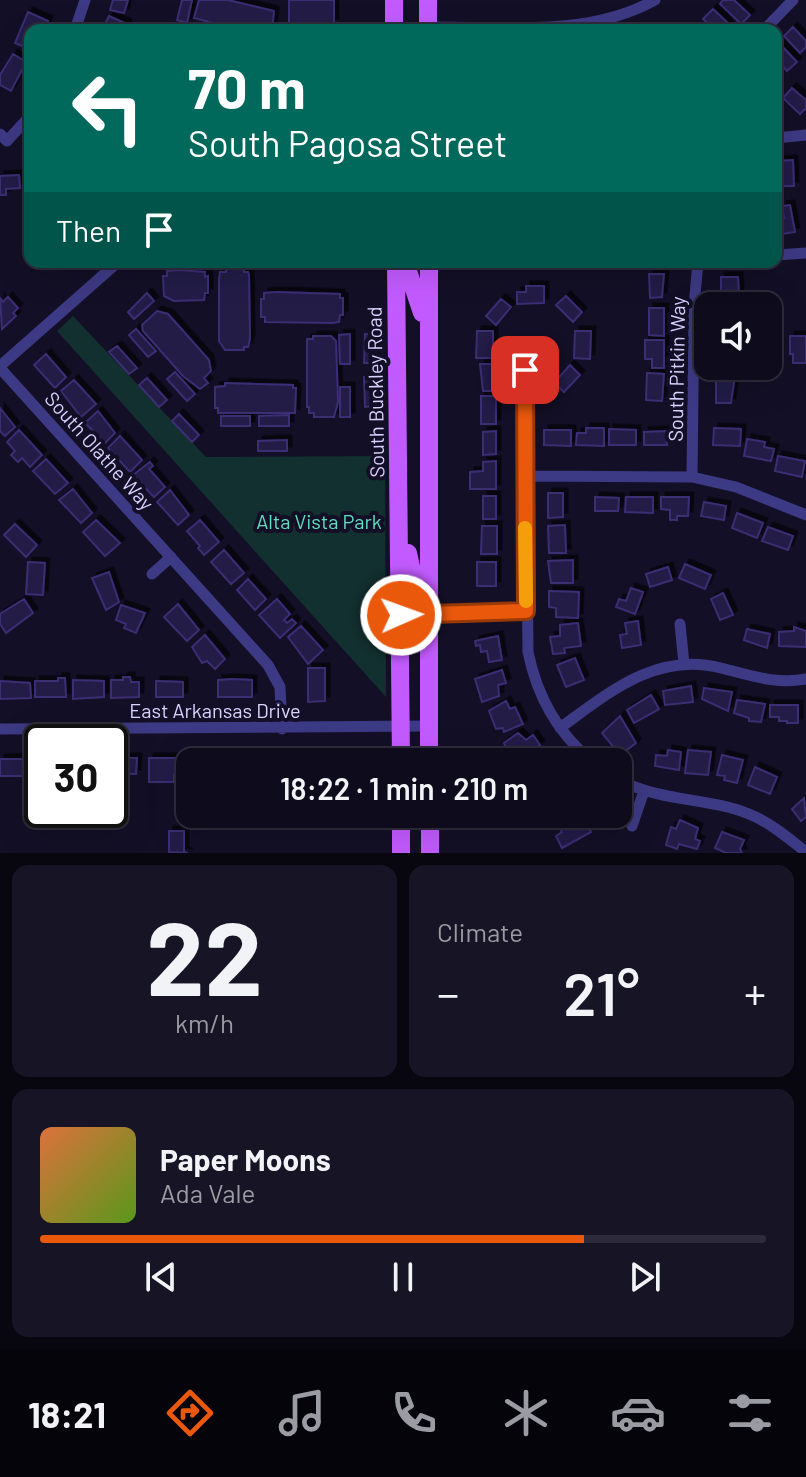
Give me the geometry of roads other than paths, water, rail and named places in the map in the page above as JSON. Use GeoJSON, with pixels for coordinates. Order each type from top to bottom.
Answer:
{"type":"FeatureCollection","features":[{"type":"Feature","properties":{"kind":"main road"},"geometry":{"type":"LineString","coordinates":[[394,0],[394,24]]}},
{"type":"Feature","properties":{"kind":"main road"},"geometry":{"type":"LineString","coordinates":[[428,0],[428,24]]}},
{"type":"Feature","properties":{"kind":"main road","name":"South Buckley Road"},"geometry":{"type":"LineString","coordinates":[[396,268],[401,748]]}},
{"type":"Feature","properties":{"kind":"main road"},"geometry":{"type":"LineString","coordinates":[[407,268],[429,339]]}},
{"type":"Feature","properties":{"kind":"main road"},"geometry":{"type":"LineString","coordinates":[[429,268],[429,748]]}},
{"type":"Feature","properties":{"kind":"main road"},"geometry":{"type":"LineString","coordinates":[[400,519],[417,595],[429,614]]}},
{"type":"Feature","properties":{"kind":"main road"},"geometry":{"type":"LineString","coordinates":[[401,728],[409,748]]}},
{"type":"Feature","properties":{"kind":"main road"},"geometry":{"type":"LineString","coordinates":[[401,828],[401,853]]}},
{"type":"Feature","properties":{"kind":"main road"},"geometry":{"type":"LineString","coordinates":[[429,828],[430,853]]}},
{"type":"Feature","properties":{"kind":"street"},"geometry":{"type":"LineString","coordinates":[[77,24],[85,0]]}},
{"type":"Feature","properties":{"kind":"street"},"geometry":{"type":"LineString","coordinates":[[583,24],[619,17],[655,0]]}},
{"type":"Feature","properties":{"kind":"street"},"geometry":{"type":"LineString","coordinates":[[770,24],[793,0]]}},
{"type":"Feature","properties":{"kind":"street"},"geometry":{"type":"LineString","coordinates":[[0,134],[7,141],[24,123]]}},
{"type":"Feature","properties":{"kind":"street"},"geometry":{"type":"LineString","coordinates":[[782,137],[806,135]]}},
{"type":"Feature","properties":{"kind":"street"},"geometry":{"type":"LineString","coordinates":[[782,255],[806,253]]}},
{"type":"Feature","properties":{"kind":"street"},"geometry":{"type":"LineString","coordinates":[[0,367],[111,268]]}},
{"type":"Feature","properties":{"kind":"street","name":"South Pitkin Way"},"geometry":{"type":"LineString","coordinates":[[692,477],[694,306],[697,268]]}},
{"type":"Feature","properties":{"kind":"street"},"geometry":{"type":"LineString","coordinates":[[538,343],[525,370],[526,634],[531,669],[549,711],[579,748]]}},
{"type":"Feature","properties":{"kind":"street","name":"South Olathe Way"},"geometry":{"type":"LineString","coordinates":[[0,367],[276,677],[282,701],[282,729]]}},
{"type":"Feature","properties":{"kind":"street"},"geometry":{"type":"LineString","coordinates":[[525,476],[692,477],[736,487],[806,515]]}},
{"type":"Feature","properties":{"kind":"street"},"geometry":{"type":"LineString","coordinates":[[152,574],[171,557]]}},
{"type":"Feature","properties":{"kind":"street"},"geometry":{"type":"LineString","coordinates":[[401,615],[526,611]]}},
{"type":"Feature","properties":{"kind":"street"},"geometry":{"type":"LineString","coordinates":[[680,624],[684,664]]}},
{"type":"Feature","properties":{"kind":"street"},"geometry":{"type":"LineString","coordinates":[[560,728],[622,684],[652,670],[684,664],[717,667],[773,681],[806,679]]}},
{"type":"Feature","properties":{"kind":"street","name":"East Arkansas Drive"},"geometry":{"type":"LineString","coordinates":[[0,729],[429,726]]}},
{"type":"Feature","properties":{"kind":"street"},"geometry":{"type":"LineString","coordinates":[[632,785],[644,791],[749,814],[769,824],[806,852]]}},
{"type":"Feature","properties":{"kind":"street"},"geometry":{"type":"LineString","coordinates":[[632,826],[644,791]]}},
{"type":"Feature","properties":{"kind":"park label","name":"Alta Vista Park"},"geometry":{"type":"Point","coordinates":[319,522]}}]}
